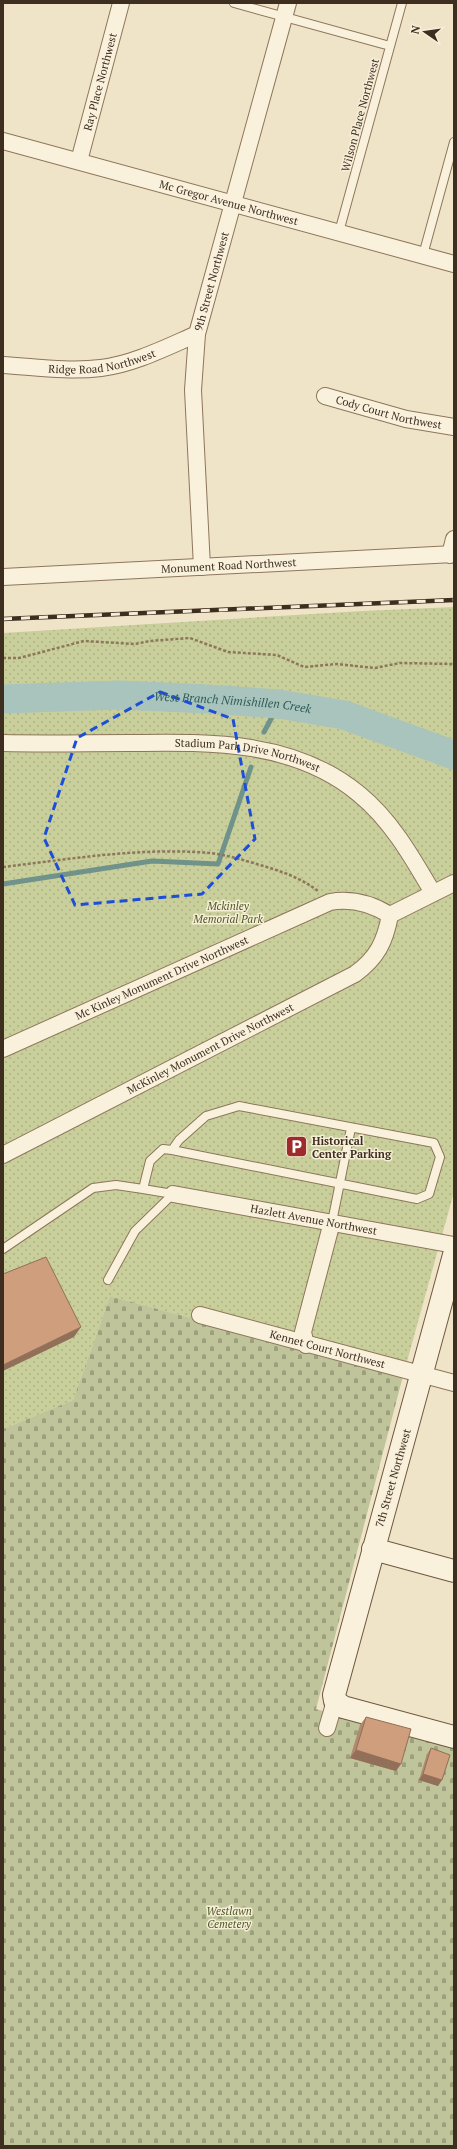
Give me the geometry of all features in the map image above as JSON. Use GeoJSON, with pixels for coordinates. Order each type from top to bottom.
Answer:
{"type":"FeatureCollection","features":[{"type":"Feature","properties":{"kind":"street","name":"Ray Place Northwest"},"geometry":{"type":"LineString","coordinates":[[79,161],[121,3]]}},
{"type":"Feature","properties":{"kind":"street","name":"9th Street Northwest"},"geometry":{"type":"LineString","coordinates":[[202,567],[193,390],[197,334],[286,10]]}},
{"type":"Feature","properties":{"kind":"street","name":"Mc Gregor Avenue Northwest"},"geometry":{"type":"LineString","coordinates":[[3,141],[454,264]]}},
{"type":"Feature","properties":{"kind":"street","name":"Ridge Road Northwest"},"geometry":{"type":"LineString","coordinates":[[3,364],[55,369],[102,368],[146,355],[197,334]]}},
{"type":"Feature","properties":{"kind":"street","name":"Cody Court Northwest"},"geometry":{"type":"LineString","coordinates":[[325,396],[406,419],[454,427]]}},
{"type":"Feature","properties":{"kind":"street"},"geometry":{"type":"LineString","coordinates":[[452,555],[454,539]]}},
{"type":"Feature","properties":{"kind":"street","name":"Monument Road Northwest"},"geometry":{"type":"LineString","coordinates":[[3,577],[452,555]]}},
{"type":"Feature","properties":{"kind":"street","name":"Stadium Park Drive Northwest"},"geometry":{"type":"LineString","coordinates":[[3,743],[195,742],[237,745],[289,756],[316,767],[344,783],[373,806],[390,825],[406,848],[433,893]]}},
{"type":"Feature","properties":{"kind":"street"},"geometry":{"type":"LineString","coordinates":[[390,915],[454,883]]}},
{"type":"Feature","properties":{"kind":"street","name":"Mc Kinley Monument Drive Northwest"},"geometry":{"type":"LineString","coordinates":[[3,1049],[330,902],[339,900],[357,902],[390,915]]}},
{"type":"Feature","properties":{"kind":"street","name":"McKinley Monument Drive Northwest"},"geometry":{"type":"LineString","coordinates":[[3,1155],[355,974],[365,967],[377,954],[388,926],[390,915]]}},
{"type":"Feature","properties":{"kind":"street","name":"Hazlett Avenue Northwest"},"geometry":{"type":"LineString","coordinates":[[173,1194],[454,1245]]}},
{"type":"Feature","properties":{"kind":"street"},"geometry":{"type":"LineString","coordinates":[[306,1345],[304,1332],[332,1222]]}},
{"type":"Feature","properties":{"kind":"street","name":"7th Street Northwest"},"geometry":{"type":"LineString","coordinates":[[335,1701],[334,1691],[454,1255]]}},
{"type":"Feature","properties":{"kind":"street","name":"Kennet Court Northwest"},"geometry":{"type":"LineString","coordinates":[[200,1315],[306,1345],[454,1383]]}},
{"type":"Feature","properties":{"kind":"street"},"geometry":{"type":"LineString","coordinates":[[373,1549],[454,1571]]}},
{"type":"Feature","properties":{"kind":"street"},"geometry":{"type":"LineString","coordinates":[[327,1728],[335,1701],[343,1707],[454,1737]]}},
{"type":"Feature","properties":{"kind":"lane"},"geometry":{"type":"LineString","coordinates":[[234,3],[286,10],[390,46]]}},
{"type":"Feature","properties":{"kind":"lane","name":"Wilson Place Northwest"},"geometry":{"type":"LineString","coordinates":[[339,232],[402,3]]}},
{"type":"Feature","properties":{"kind":"lane"},"geometry":{"type":"LineString","coordinates":[[423,255],[454,142]]}},
{"type":"Feature","properties":{"kind":"lane"},"geometry":{"type":"LineString","coordinates":[[143,1189],[150,1161],[163,1149],[417,1199],[429,1194],[440,1157],[434,1143],[238,1106],[206,1116],[179,1140],[172,1150]]}},
{"type":"Feature","properties":{"kind":"lane"},"geometry":{"type":"LineString","coordinates":[[332,1222],[351,1128]]}},
{"type":"Feature","properties":{"kind":"lane"},"geometry":{"type":"LineString","coordinates":[[3,1249],[93,1188],[116,1185],[173,1194]]}},
{"type":"Feature","properties":{"kind":"lane"},"geometry":{"type":"LineString","coordinates":[[108,1280],[135,1231],[173,1194]]}},
{"type":"Feature","properties":{"kind":"path"},"geometry":{"type":"LineString","coordinates":[[3,658],[19,658],[84,641],[135,644],[150,641],[190,638],[228,652],[277,655],[304,667],[337,664],[375,668],[400,663],[454,664]]}},
{"type":"Feature","properties":{"kind":"path"},"geometry":{"type":"LineString","coordinates":[[3,867],[151,851],[218,854],[295,877],[318,890],[330,902]]}},
{"type":"Feature","properties":{"kind":"highlighted area"},"geometry":{"type":"Polygon","coordinates":[[[160,692],[233,719],[255,839],[202,894],[75,905],[44,838],[77,738],[160,692]]]}},
{"type":"Feature","properties":{"kind":"green space","name":"Mckinley Memorial Park"},"geometry":{"type":"Polygon","coordinates":[[[454,607],[454,1192],[403,1376],[110,1296],[73,1400],[3,1429],[3,633],[362,611],[454,607]]]}},
{"type":"Feature","properties":{"kind":"green space","name":"Westlawn Cemetery"},"geometry":{"type":"Polygon","coordinates":[[[110,1296],[403,1376],[316,1709],[454,1748],[454,2146],[3,2146],[3,1429],[73,1400],[110,1296]]]}},
{"type":"Feature","properties":{"kind":"building"},"geometry":{"type":"Polygon","coordinates":[[[46,1257],[81,1327],[3,1365],[3,1274],[46,1257]]]}},
{"type":"Feature","properties":{"kind":"building"},"geometry":{"type":"Polygon","coordinates":[[[366,1717],[411,1729],[401,1764],[356,1750],[366,1717]]]}},
{"type":"Feature","properties":{"kind":"building"},"geometry":{"type":"Polygon","coordinates":[[[431,1748],[450,1755],[442,1780],[423,1774],[431,1748]]]}},
{"type":"Feature","properties":{"kind":"waterway","name":"West Branch Nimishillen Creek"},"geometry":{"type":"LineString","coordinates":[[3,699],[120,695],[279,704],[344,715],[454,755]]}},
{"type":"Feature","properties":{"kind":"waterway"},"geometry":{"type":"LineString","coordinates":[[264,732],[279,704]]}},
{"type":"Feature","properties":{"kind":"waterway"},"geometry":{"type":"LineString","coordinates":[[3,884],[152,861],[218,864],[251,767]]}},
{"type":"Feature","properties":{"kind":"railway"},"geometry":{"type":"LineString","coordinates":[[3,619],[454,600]]}},
{"type":"Feature","properties":{"kind":"place","name":"Historical Center Parking"},"geometry":{"type":"Point","coordinates":[296,1147]}}]}
